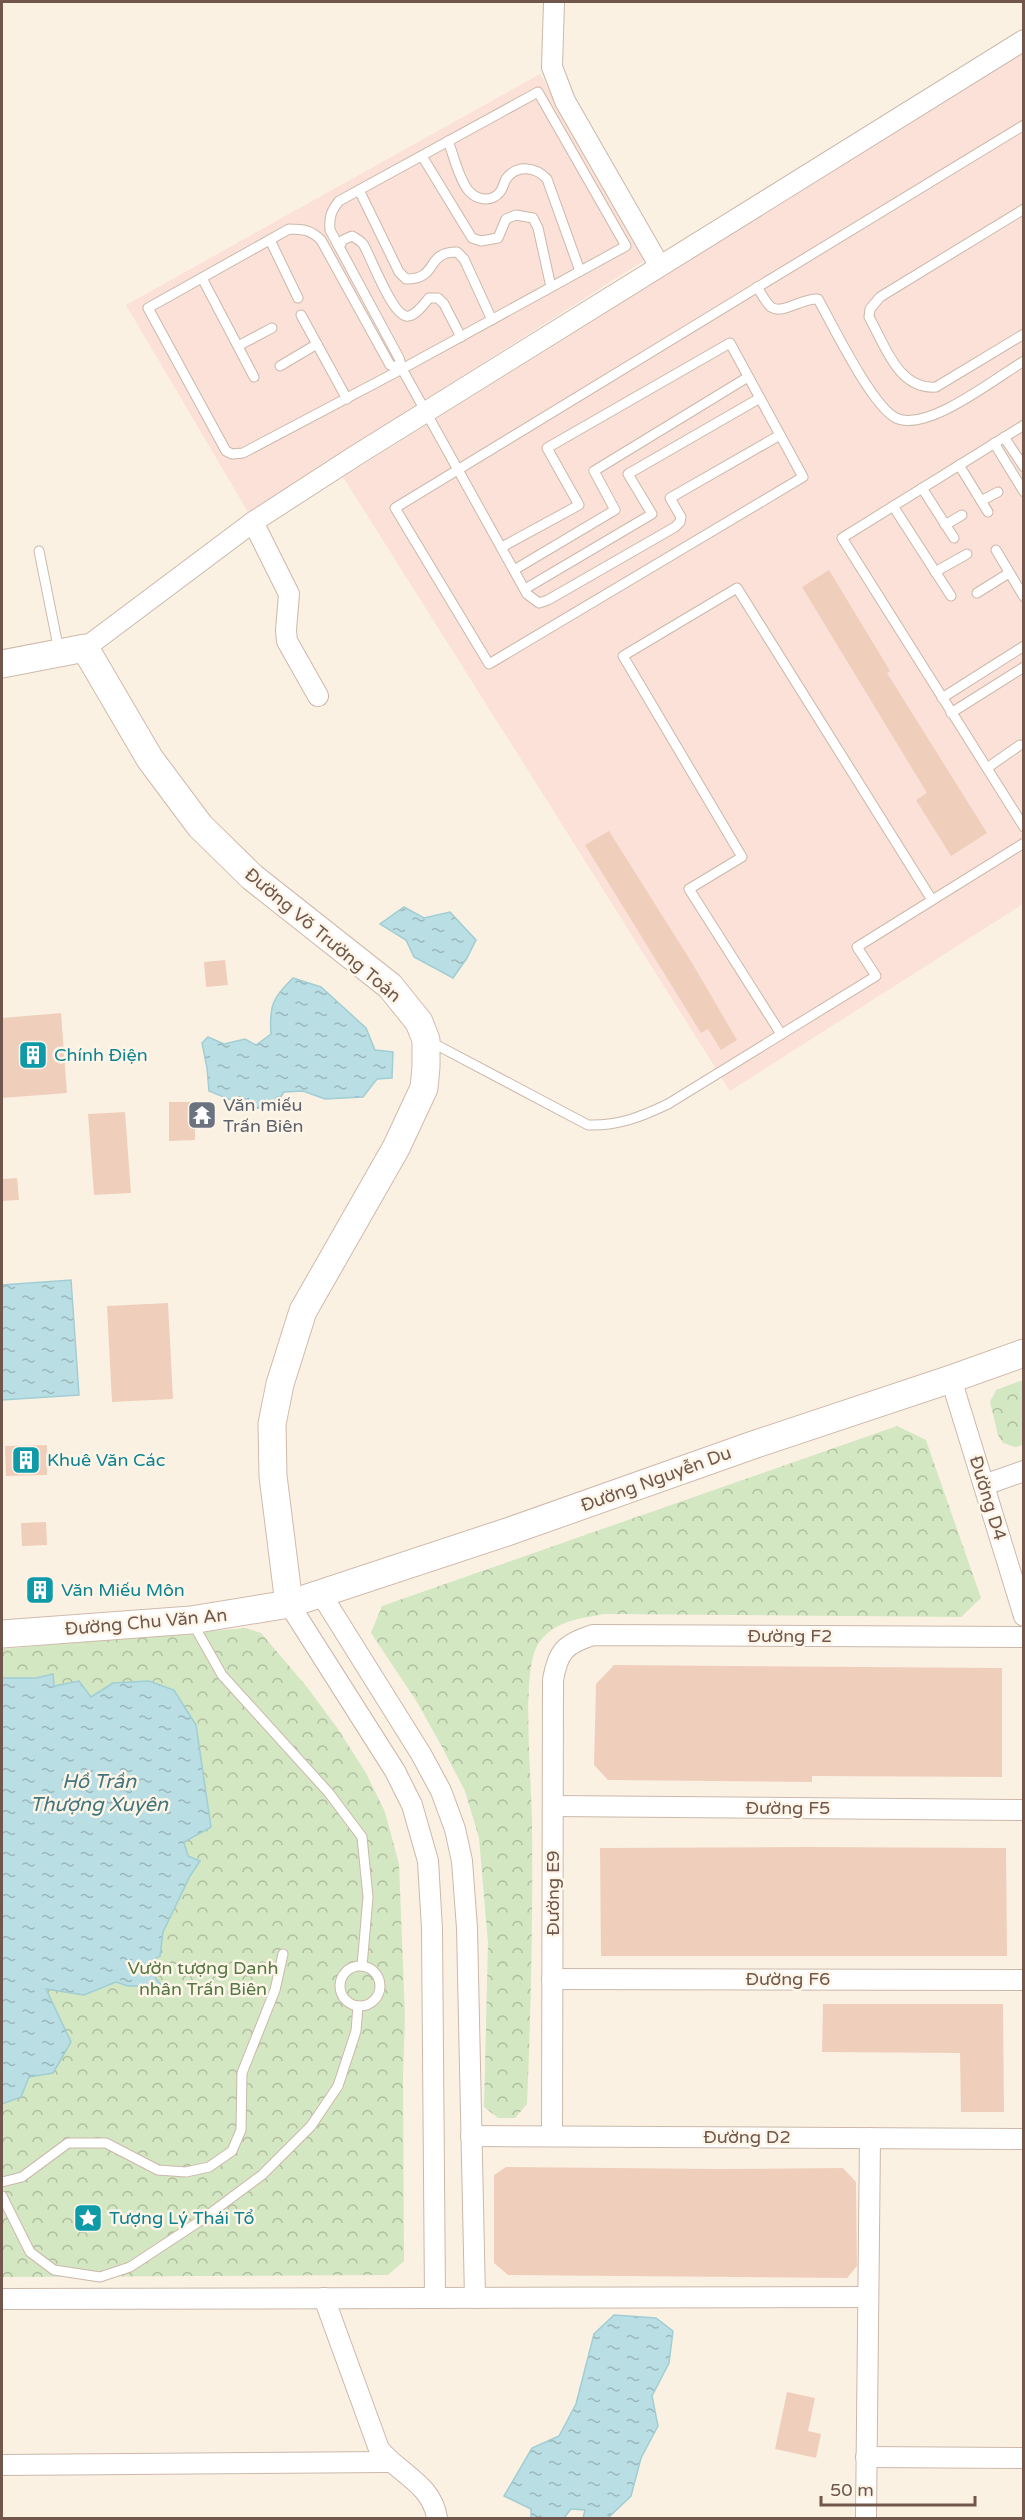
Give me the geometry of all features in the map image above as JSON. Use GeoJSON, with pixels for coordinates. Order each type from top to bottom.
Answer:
{"type":"FeatureCollection","features":[{"type":"Feature","properties":{"kind":"main road"},"geometry":{"type":"LineString","coordinates":[[2,664],[72,651]]}},
{"type":"Feature","properties":{"kind":"main road","name":"Đường Võ Trường Toản"},"geometry":{"type":"LineString","coordinates":[[72,651],[200,826],[252,877],[390,986],[419,1022],[426,1040],[424,1088],[396,1148],[303,1311],[280,1384],[272,1424],[273,1476],[289,1604]]}},
{"type":"Feature","properties":{"kind":"main road","name":"Đường Nguyễn Du"},"geometry":{"type":"LineString","coordinates":[[289,1604],[510,1531],[753,1444],[1023,1353]]}},
{"type":"Feature","properties":{"kind":"main road","name":"Đường Chu Văn An"},"geometry":{"type":"LineString","coordinates":[[2,1634],[191,1620],[289,1604]]}},
{"type":"Feature","properties":{"kind":"street"},"geometry":{"type":"LineString","coordinates":[[554,2],[552,67],[565,101],[660,265]]}},
{"type":"Feature","properties":{"kind":"street"},"geometry":{"type":"LineString","coordinates":[[72,651],[253,522],[660,265],[1023,40]]}},
{"type":"Feature","properties":{"kind":"street"},"geometry":{"type":"LineString","coordinates":[[253,522],[289,594],[285,630],[287,641],[318,696]]}},
{"type":"Feature","properties":{"kind":"street","name":"Đường D4"},"geometry":{"type":"LineString","coordinates":[[951,1379],[1023,1616]]}},
{"type":"Feature","properties":{"kind":"street"},"geometry":{"type":"LineString","coordinates":[[984,1485],[1023,1471]]}},
{"type":"Feature","properties":{"kind":"street"},"geometry":{"type":"LineString","coordinates":[[321,1594],[421,1754],[441,1791],[455,1829],[462,1861],[465,1894],[475,2298]]}},
{"type":"Feature","properties":{"kind":"street"},"geometry":{"type":"LineString","coordinates":[[289,1604],[395,1771],[412,1806],[428,1861],[432,1929],[435,2298]]}},
{"type":"Feature","properties":{"kind":"street","name":"Đường F2"},"geometry":{"type":"LineString","coordinates":[[563,1652],[570,1642],[593,1635],[1023,1637]]}},
{"type":"Feature","properties":{"kind":"street","name":"Đường E9"},"geometry":{"type":"LineString","coordinates":[[552,2136],[554,1680],[557,1660],[563,1652]]}},
{"type":"Feature","properties":{"kind":"street","name":"Đường F5"},"geometry":{"type":"LineString","coordinates":[[553,1806],[1023,1810]]}},
{"type":"Feature","properties":{"kind":"street","name":"Đường F6"},"geometry":{"type":"LineString","coordinates":[[552,1979],[1023,1980]]}},
{"type":"Feature","properties":{"kind":"street","name":"Đường D2"},"geometry":{"type":"LineString","coordinates":[[471,2136],[1023,2139]]}},
{"type":"Feature","properties":{"kind":"street"},"geometry":{"type":"LineString","coordinates":[[866,2518],[870,2138]]}},
{"type":"Feature","properties":{"kind":"street"},"geometry":{"type":"LineString","coordinates":[[2,2299],[868,2297]]}},
{"type":"Feature","properties":{"kind":"street"},"geometry":{"type":"LineString","coordinates":[[324,2298],[379,2449],[389,2462],[421,2485],[431,2500],[437,2518]]}},
{"type":"Feature","properties":{"kind":"street"},"geometry":{"type":"LineString","coordinates":[[866,2457],[1023,2457]]}},
{"type":"Feature","properties":{"kind":"street"},"geometry":{"type":"LineString","coordinates":[[2,2465],[389,2462]]}},
{"type":"Feature","properties":{"kind":"lane"},"geometry":{"type":"LineString","coordinates":[[402,369],[390,365],[321,240],[313,232],[289,229],[148,308],[226,451],[232,454],[251,451],[347,399],[402,369],[461,337],[626,246],[538,92],[339,201],[331,211],[330,230],[399,358],[402,369],[532,599],[539,603],[548,600],[675,527],[681,522],[681,517],[670,498],[780,435]]}},
{"type":"Feature","properties":{"kind":"lane"},"geometry":{"type":"LineString","coordinates":[[502,547],[579,505],[547,448],[730,343],[803,477],[489,664],[395,508],[1023,126]]}},
{"type":"Feature","properties":{"kind":"lane"},"geometry":{"type":"LineString","coordinates":[[448,141],[467,189],[476,197],[485,200],[496,196],[513,172],[524,169],[540,171],[547,179],[580,271]]}},
{"type":"Feature","properties":{"kind":"lane"},"geometry":{"type":"LineString","coordinates":[[422,156],[472,238],[491,241],[498,238],[506,219],[516,215],[533,218],[538,228],[551,287]]}},
{"type":"Feature","properties":{"kind":"lane"},"geometry":{"type":"LineString","coordinates":[[359,190],[399,272],[406,279],[417,279],[426,275],[436,257],[445,252],[457,252],[464,259],[492,320]]}},
{"type":"Feature","properties":{"kind":"lane"},"geometry":{"type":"LineString","coordinates":[[1023,209],[880,297],[870,309],[869,317],[902,376],[925,388],[936,387],[1023,334]]}},
{"type":"Feature","properties":{"kind":"lane"},"geometry":{"type":"LineString","coordinates":[[339,247],[343,240],[352,236],[362,242],[398,313],[410,316],[418,311],[429,298],[438,298],[444,304],[461,337]]}},
{"type":"Feature","properties":{"kind":"lane"},"geometry":{"type":"LineString","coordinates":[[270,240],[298,298]]}},
{"type":"Feature","properties":{"kind":"lane"},"geometry":{"type":"LineString","coordinates":[[201,278],[254,377]]}},
{"type":"Feature","properties":{"kind":"lane"},"geometry":{"type":"LineString","coordinates":[[757,288],[772,307],[780,309],[790,307],[802,300],[818,299],[879,404],[897,418],[913,420],[931,416],[953,405],[1023,361]]}},
{"type":"Feature","properties":{"kind":"lane"},"geometry":{"type":"LineString","coordinates":[[302,315],[347,399]]}},
{"type":"Feature","properties":{"kind":"lane"},"geometry":{"type":"LineString","coordinates":[[238,346],[272,328]]}},
{"type":"Feature","properties":{"kind":"lane"},"geometry":{"type":"LineString","coordinates":[[280,366],[317,344]]}},
{"type":"Feature","properties":{"kind":"lane"},"geometry":{"type":"LineString","coordinates":[[514,570],[615,510],[594,471],[748,377]]}},
{"type":"Feature","properties":{"kind":"lane"},"geometry":{"type":"LineString","coordinates":[[525,589],[652,514],[628,474],[760,398]]}},
{"type":"Feature","properties":{"kind":"lane"},"geometry":{"type":"LineString","coordinates":[[1023,425],[842,538],[1023,827]]}},
{"type":"Feature","properties":{"kind":"lane"},"geometry":{"type":"LineString","coordinates":[[1004,437],[1023,468]]}},
{"type":"Feature","properties":{"kind":"lane"},"geometry":{"type":"LineString","coordinates":[[994,443],[1023,492]]}},
{"type":"Feature","properties":{"kind":"lane"},"geometry":{"type":"LineString","coordinates":[[959,465],[988,512]]}},
{"type":"Feature","properties":{"kind":"lane"},"geometry":{"type":"LineString","coordinates":[[922,488],[954,538]]}},
{"type":"Feature","properties":{"kind":"lane"},"geometry":{"type":"LineString","coordinates":[[981,501],[998,492]]}},
{"type":"Feature","properties":{"kind":"lane"},"geometry":{"type":"LineString","coordinates":[[893,506],[951,596]]}},
{"type":"Feature","properties":{"kind":"lane"},"geometry":{"type":"LineString","coordinates":[[945,525],[962,515]]}},
{"type":"Feature","properties":{"kind":"lane"},"geometry":{"type":"LineString","coordinates":[[996,550],[1023,597]]}},
{"type":"Feature","properties":{"kind":"lane"},"geometry":{"type":"LineString","coordinates":[[39,551],[72,651]]}},
{"type":"Feature","properties":{"kind":"lane"},"geometry":{"type":"LineString","coordinates":[[935,572],[967,554]]}},
{"type":"Feature","properties":{"kind":"lane"},"geometry":{"type":"LineString","coordinates":[[977,593],[1009,573]]}},
{"type":"Feature","properties":{"kind":"lane"},"geometry":{"type":"LineString","coordinates":[[781,1035],[689,889],[742,856],[623,656],[737,588],[932,900]]}},
{"type":"Feature","properties":{"kind":"lane"},"geometry":{"type":"LineString","coordinates":[[942,698],[1023,646]]}},
{"type":"Feature","properties":{"kind":"lane"},"geometry":{"type":"LineString","coordinates":[[951,713],[1023,667]]}},
{"type":"Feature","properties":{"kind":"lane"},"geometry":{"type":"LineString","coordinates":[[987,768],[1020,746]]}},
{"type":"Feature","properties":{"kind":"lane"},"geometry":{"type":"LineString","coordinates":[[426,1040],[588,1125],[609,1126],[639,1118],[668,1104],[876,976],[857,947],[1023,843]]}},
{"type":"Feature","properties":{"kind":"lane"},"geometry":{"type":"LineString","coordinates":[[191,1620],[222,1675],[329,1794],[362,1837],[368,1897],[362,1966]]}},
{"type":"Feature","properties":{"kind":"lane"},"geometry":{"type":"LineString","coordinates":[[2,2182],[22,2177],[68,2143],[106,2143],[158,2170],[186,2172],[209,2167],[232,2151],[241,2130],[242,2073],[275,1990],[283,1954]]}},
{"type":"Feature","properties":{"kind":"lane"},"geometry":{"type":"LineString","coordinates":[[362,1966],[375,1972],[381,1987],[379,1995],[373,2002],[358,2006],[350,2004],[340,1990],[341,1982],[348,1970],[362,1966]]}},
{"type":"Feature","properties":{"kind":"lane"},"geometry":{"type":"LineString","coordinates":[[2,2196],[30,2252],[54,2270],[100,2277],[130,2267],[200,2221],[262,2175],[311,2126],[338,2086],[356,2031],[358,2006]]}},
{"type":"Feature","properties":{"kind":"shaded area"},"geometry":{"type":"Polygon","coordinates":[[[1023,51],[1023,904],[730,1091],[343,477],[1023,51]]]}},
{"type":"Feature","properties":{"kind":"shaded area"},"geometry":{"type":"Polygon","coordinates":[[[540,74],[648,258],[248,512],[126,305],[540,74]]]}},
{"type":"Feature","properties":{"kind":"green space"},"geometry":{"type":"Polygon","coordinates":[[[1023,1380],[1023,1445],[1015,1447],[1003,1443],[998,1435],[990,1402],[996,1390],[1023,1380]]]}},
{"type":"Feature","properties":{"kind":"green space"},"geometry":{"type":"Polygon","coordinates":[[[897,1426],[926,1440],[981,1598],[961,1617],[604,1614],[566,1622],[550,1631],[537,1646],[532,1660],[528,1705],[532,1893],[527,2104],[515,2118],[498,2118],[484,2107],[488,1943],[479,1838],[465,1791],[442,1747],[417,1702],[371,1633],[382,1606],[897,1426]]]}},
{"type":"Feature","properties":{"kind":"green space","name":"Vườn tượng Danh nhân Trấn Biên"},"geometry":{"type":"Polygon","coordinates":[[[246,1628],[261,1633],[307,1687],[338,1729],[366,1773],[385,1812],[399,1864],[405,2016],[404,2261],[388,2275],[2,2277],[2,1649],[246,1628]]]}},
{"type":"Feature","properties":{"kind":"water"},"geometry":{"type":"Polygon","coordinates":[[[404,907],[424,918],[450,912],[476,940],[453,978],[414,957],[406,940],[380,924],[404,907]]]}},
{"type":"Feature","properties":{"kind":"water"},"geometry":{"type":"Polygon","coordinates":[[[293,978],[321,987],[366,1028],[375,1050],[393,1052],[392,1078],[377,1079],[363,1097],[325,1099],[303,1091],[284,1092],[275,1106],[253,1109],[209,1091],[202,1043],[208,1037],[224,1044],[245,1039],[256,1045],[271,1034],[274,1003],[293,978]]]}},
{"type":"Feature","properties":{"kind":"water"},"geometry":{"type":"Polygon","coordinates":[[[71,1280],[79,1395],[2,1400],[2,1285],[71,1280]]]}},
{"type":"Feature","properties":{"kind":"water","name":"Hồ Trần Thượng Xuyên"},"geometry":{"type":"Polygon","coordinates":[[[53,1674],[54,1686],[79,1681],[91,1697],[113,1683],[149,1681],[174,1690],[196,1725],[211,1827],[184,1842],[188,1856],[200,1861],[190,1876],[163,1932],[160,1956],[145,1964],[162,1986],[128,1986],[116,1982],[84,1995],[46,1989],[71,2042],[53,2073],[29,2077],[21,2097],[2,2104],[2,1678],[36,1678],[53,1674]]]}},
{"type":"Feature","properties":{"kind":"water"},"geometry":{"type":"Polygon","coordinates":[[[614,2315],[656,2318],[673,2331],[669,2363],[652,2396],[658,2426],[641,2458],[631,2496],[608,2518],[583,2518],[585,2510],[571,2509],[564,2518],[531,2518],[531,2509],[504,2496],[532,2448],[559,2436],[576,2404],[594,2334],[614,2315]]]}},
{"type":"Feature","properties":{"kind":"building"},"geometry":{"type":"Polygon","coordinates":[[[829,570],[890,671],[887,673],[987,833],[951,856],[916,800],[927,793],[802,587],[829,570]]]}},
{"type":"Feature","properties":{"kind":"building"},"geometry":{"type":"Polygon","coordinates":[[[609,831],[692,963],[737,1040],[721,1050],[708,1029],[701,1033],[585,845],[609,831]]]}},
{"type":"Feature","properties":{"kind":"building"},"geometry":{"type":"Polygon","coordinates":[[[225,960],[228,985],[206,987],[204,962],[225,960]]]}},
{"type":"Feature","properties":{"kind":"building","name":"Chính Điện"},"geometry":{"type":"Polygon","coordinates":[[[61,1013],[67,1093],[2,1098],[2,1018],[61,1013]]]}},
{"type":"Feature","properties":{"kind":"building"},"geometry":{"type":"Polygon","coordinates":[[[169,1102],[195,1102],[195,1140],[169,1141],[169,1102]]]}},
{"type":"Feature","properties":{"kind":"building"},"geometry":{"type":"Polygon","coordinates":[[[125,1112],[131,1193],[94,1195],[88,1114],[125,1112]]]}},
{"type":"Feature","properties":{"kind":"building"},"geometry":{"type":"Polygon","coordinates":[[[17,1178],[19,1200],[2,1201],[2,1179],[17,1178]]]}},
{"type":"Feature","properties":{"kind":"building"},"geometry":{"type":"Polygon","coordinates":[[[168,1303],[173,1399],[112,1402],[107,1306],[168,1303]]]}},
{"type":"Feature","properties":{"kind":"building","name":"Khuê Văn Các"},"geometry":{"type":"Polygon","coordinates":[[[47,1445],[47,1475],[6,1476],[5,1446],[47,1445]]]}},
{"type":"Feature","properties":{"kind":"building"},"geometry":{"type":"Polygon","coordinates":[[[46,1522],[47,1545],[22,1546],[21,1523],[46,1522]]]}},
{"type":"Feature","properties":{"kind":"building"},"geometry":{"type":"Polygon","coordinates":[[[614,1665],[1002,1668],[1002,1777],[812,1776],[812,1782],[608,1780],[594,1765],[596,1684],[614,1665]]]}},
{"type":"Feature","properties":{"kind":"building"},"geometry":{"type":"Polygon","coordinates":[[[600,1848],[1006,1848],[1007,1956],[601,1956],[600,1848]]]}},
{"type":"Feature","properties":{"kind":"building"},"geometry":{"type":"Polygon","coordinates":[[[823,2004],[1003,2004],[1004,2112],[961,2112],[960,2053],[822,2052],[823,2004]]]}},
{"type":"Feature","properties":{"kind":"building"},"geometry":{"type":"Polygon","coordinates":[[[506,2167],[843,2168],[856,2182],[857,2266],[847,2278],[508,2275],[494,2263],[494,2175],[506,2167]]]}},
{"type":"Feature","properties":{"kind":"building"},"geometry":{"type":"Polygon","coordinates":[[[787,2392],[815,2398],[808,2431],[821,2434],[816,2458],[775,2449],[787,2392]]]}},
{"type":"Feature","properties":{"kind":"place","name":"Chính Điện"},"geometry":{"type":"Point","coordinates":[33,1055]}},
{"type":"Feature","properties":{"kind":"place","name":"Văn miếu Trấn Biên"},"geometry":{"type":"Point","coordinates":[202,1115]}},
{"type":"Feature","properties":{"kind":"place","name":"Khuê Văn Các"},"geometry":{"type":"Point","coordinates":[26,1460]}},
{"type":"Feature","properties":{"kind":"place","name":"Văn Miếu Môn"},"geometry":{"type":"Point","coordinates":[40,1590]}},
{"type":"Feature","properties":{"kind":"place","name":"Tượng Lý Thái Tổ"},"geometry":{"type":"Point","coordinates":[88,2218]}}]}
